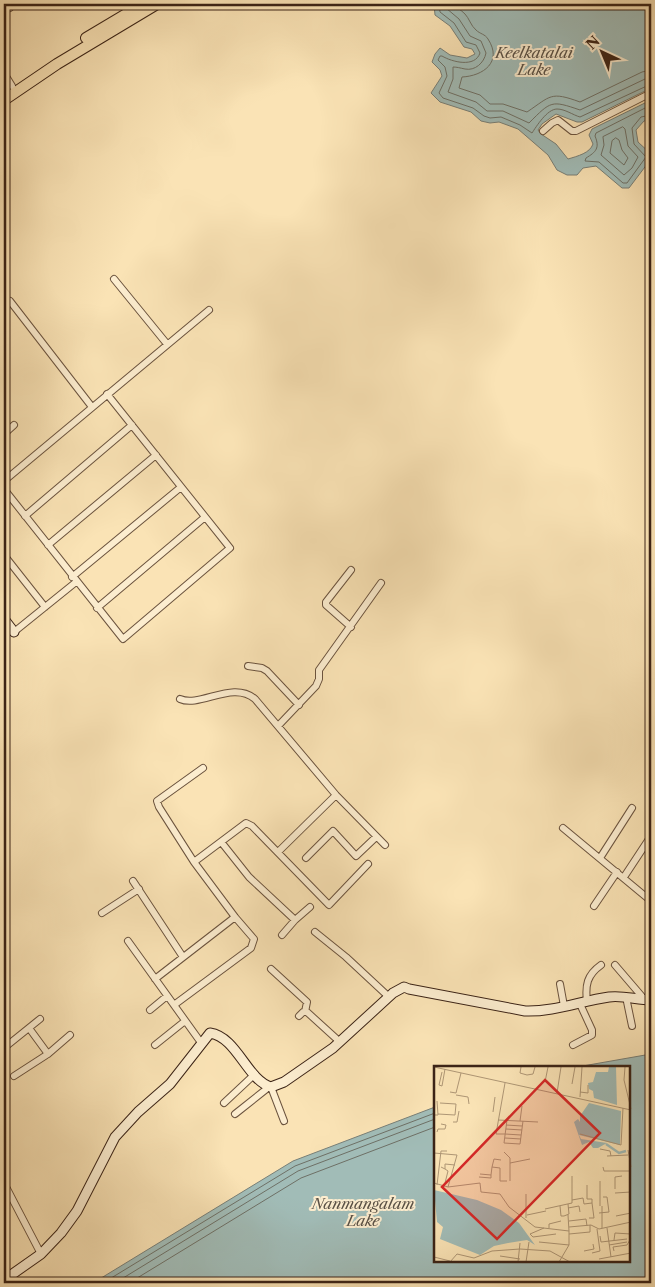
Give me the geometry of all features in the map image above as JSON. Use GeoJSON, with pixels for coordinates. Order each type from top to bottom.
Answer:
{"type":"FeatureCollection","features":[{"type":"Feature","properties":{"kind":"main road"},"geometry":{"type":"LineString","coordinates":[[8,89],[50,61],[151,4]]}},
{"type":"Feature","properties":{"kind":"main road"},"geometry":{"type":"LineString","coordinates":[[4,100],[151,4]]}},
{"type":"Feature","properties":{"kind":"street"},"geometry":{"type":"LineString","coordinates":[[4,73],[8,89]]}},
{"type":"Feature","properties":{"kind":"street"},"geometry":{"type":"LineString","coordinates":[[543,131],[558,120],[572,131],[576,131],[651,94]]}},
{"type":"Feature","properties":{"kind":"street"},"geometry":{"type":"LineString","coordinates":[[114,279],[167,344]]}},
{"type":"Feature","properties":{"kind":"street"},"geometry":{"type":"LineString","coordinates":[[10,301],[92,407]]}},
{"type":"Feature","properties":{"kind":"street"},"geometry":{"type":"LineString","coordinates":[[4,480],[208,310]]}},
{"type":"Feature","properties":{"kind":"street"},"geometry":{"type":"LineString","coordinates":[[4,489],[123,639],[230,548],[107,394]]}},
{"type":"Feature","properties":{"kind":"street"},"geometry":{"type":"LineString","coordinates":[[4,434],[14,425]]}},
{"type":"Feature","properties":{"kind":"street"},"geometry":{"type":"LineString","coordinates":[[25,516],[132,425]]}},
{"type":"Feature","properties":{"kind":"street"},"geometry":{"type":"LineString","coordinates":[[48,546],[156,455]]}},
{"type":"Feature","properties":{"kind":"street"},"geometry":{"type":"LineString","coordinates":[[5,622],[14,632],[45,607],[74,579],[181,486]]}},
{"type":"Feature","properties":{"kind":"street"},"geometry":{"type":"LineString","coordinates":[[97,608],[205,517]]}},
{"type":"Feature","properties":{"kind":"street"},"geometry":{"type":"LineString","coordinates":[[4,555],[45,607]]}},
{"type":"Feature","properties":{"kind":"street"},"geometry":{"type":"LineString","coordinates":[[351,570],[326,602],[326,605],[351,627]]}},
{"type":"Feature","properties":{"kind":"street"},"geometry":{"type":"LineString","coordinates":[[278,726],[318,683],[319,670],[381,583]]}},
{"type":"Feature","properties":{"kind":"street"},"geometry":{"type":"LineString","coordinates":[[248,666],[262,668],[267,671],[299,705]]}},
{"type":"Feature","properties":{"kind":"street"},"geometry":{"type":"LineString","coordinates":[[180,699],[183,701],[243,692],[250,694],[336,795],[385,845]]}},
{"type":"Feature","properties":{"kind":"street"},"geometry":{"type":"LineString","coordinates":[[174,1005],[251,948],[254,939],[194,862],[157,801],[203,768]]}},
{"type":"Feature","properties":{"kind":"street"},"geometry":{"type":"LineString","coordinates":[[278,852],[336,795]]}},
{"type":"Feature","properties":{"kind":"street"},"geometry":{"type":"LineString","coordinates":[[600,858],[632,808]]}},
{"type":"Feature","properties":{"kind":"street"},"geometry":{"type":"LineString","coordinates":[[194,862],[222,843],[246,823],[252,826],[329,905],[368,864]]}},
{"type":"Feature","properties":{"kind":"street"},"geometry":{"type":"LineString","coordinates":[[563,828],[651,900]]}},
{"type":"Feature","properties":{"kind":"street"},"geometry":{"type":"LineString","coordinates":[[306,858],[333,831],[356,856],[376,837]]}},
{"type":"Feature","properties":{"kind":"street"},"geometry":{"type":"LineString","coordinates":[[624,877],[651,836]]}},
{"type":"Feature","properties":{"kind":"street"},"geometry":{"type":"LineString","coordinates":[[222,843],[249,877],[295,920]]}},
{"type":"Feature","properties":{"kind":"street"},"geometry":{"type":"LineString","coordinates":[[594,906],[617,872]]}},
{"type":"Feature","properties":{"kind":"street"},"geometry":{"type":"LineString","coordinates":[[133,880],[183,957]]}},
{"type":"Feature","properties":{"kind":"street"},"geometry":{"type":"LineString","coordinates":[[102,913],[139,889]]}},
{"type":"Feature","properties":{"kind":"street"},"geometry":{"type":"LineString","coordinates":[[282,935],[310,906]]}},
{"type":"Feature","properties":{"kind":"street"},"geometry":{"type":"LineString","coordinates":[[155,979],[235,917]]}},
{"type":"Feature","properties":{"kind":"street"},"geometry":{"type":"LineString","coordinates":[[315,932],[346,957],[389,997]]}},
{"type":"Feature","properties":{"kind":"street"},"geometry":{"type":"LineString","coordinates":[[128,941],[202,1044]]}},
{"type":"Feature","properties":{"kind":"street"},"geometry":{"type":"LineString","coordinates":[[573,1045],[592,1035],[584,1003],[587,980],[594,970],[602,965]]}},
{"type":"Feature","properties":{"kind":"street"},"geometry":{"type":"LineString","coordinates":[[615,965],[648,1000]]}},
{"type":"Feature","properties":{"kind":"street"},"geometry":{"type":"LineString","coordinates":[[271,969],[307,1002],[305,1012]]}},
{"type":"Feature","properties":{"kind":"street"},"geometry":{"type":"LineString","coordinates":[[560,984],[564,1006]]}},
{"type":"Feature","properties":{"kind":"street"},"geometry":{"type":"LineString","coordinates":[[235,1114],[270,1087],[284,1082],[340,1042],[398,989],[404,987],[525,1011],[584,1003],[610,997],[648,1000]]}},
{"type":"Feature","properties":{"kind":"street"},"geometry":{"type":"LineString","coordinates":[[150,1010],[167,996]]}},
{"type":"Feature","properties":{"kind":"street"},"geometry":{"type":"LineString","coordinates":[[626,997],[632,1026]]}},
{"type":"Feature","properties":{"kind":"street"},"geometry":{"type":"LineString","coordinates":[[305,1012],[340,1042]]}},
{"type":"Feature","properties":{"kind":"street"},"geometry":{"type":"LineString","coordinates":[[298,1016],[305,1012]]}},
{"type":"Feature","properties":{"kind":"street"},"geometry":{"type":"LineString","coordinates":[[4,1048],[40,1019]]}},
{"type":"Feature","properties":{"kind":"street"},"geometry":{"type":"LineString","coordinates":[[155,1045],[185,1021]]}},
{"type":"Feature","properties":{"kind":"street"},"geometry":{"type":"LineString","coordinates":[[29,1028],[48,1054]]}},
{"type":"Feature","properties":{"kind":"street"},"geometry":{"type":"LineString","coordinates":[[5,1276],[41,1254],[61,1233],[77,1211],[115,1137],[138,1112],[170,1084],[210,1033],[217,1034],[226,1041],[255,1074],[270,1087],[284,1121]]}},
{"type":"Feature","properties":{"kind":"street"},"geometry":{"type":"LineString","coordinates":[[14,1076],[48,1054],[70,1036]]}},
{"type":"Feature","properties":{"kind":"street"},"geometry":{"type":"LineString","coordinates":[[224,1103],[255,1074]]}},
{"type":"Feature","properties":{"kind":"street"},"geometry":{"type":"LineString","coordinates":[[4,1183],[41,1254]]}},
{"type":"Feature","properties":{"kind":"water","name":"Keelkatalai Lake"},"geometry":{"type":"Polygon","coordinates":[[[434,4],[651,4],[651,88],[582,122],[556,114],[542,124],[538,130],[556,144],[568,159],[589,150],[593,144],[589,135],[592,129],[651,100],[651,119],[644,121],[636,130],[638,142],[651,154],[651,159],[629,188],[622,188],[596,166],[583,168],[577,175],[567,175],[557,170],[548,155],[518,129],[499,122],[481,121],[471,112],[440,102],[431,93],[442,76],[440,70],[432,62],[435,54],[440,48],[450,55],[467,58],[475,54],[472,49],[464,47],[450,26],[435,15],[434,4]]]}},
{"type":"Feature","properties":{"kind":"water","name":"Nanmangalam Lake"},"geometry":{"type":"Polygon","coordinates":[[[651,1054],[651,1283],[93,1283],[293,1161],[434,1107],[434,1262],[630,1262],[630,1066],[583,1066],[651,1054]]]}}]}
